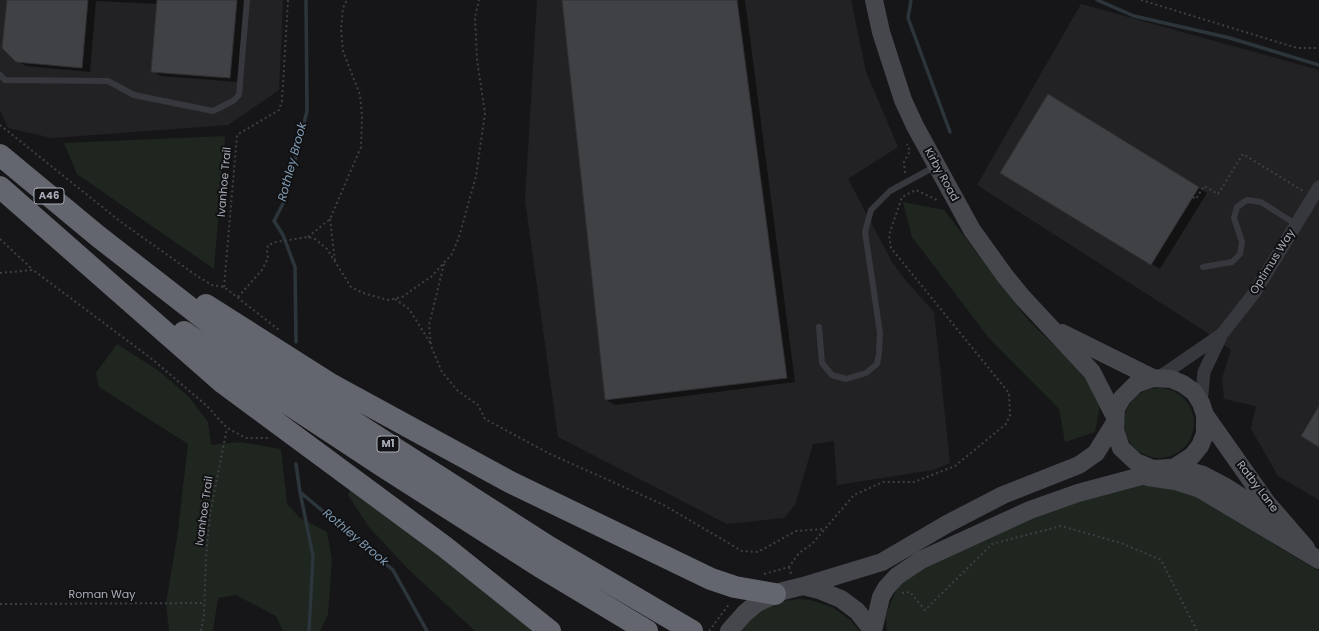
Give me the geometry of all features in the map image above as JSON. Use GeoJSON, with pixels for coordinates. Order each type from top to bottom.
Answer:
{"type":"FeatureCollection","features":[{"type":"Feature","properties":{"kind":"highway","name":"A46"},"geometry":{"type":"LineString","coordinates":[[0,155],[99,237]]}},
{"type":"Feature","properties":{"kind":"highway","name":"A46"},"geometry":{"type":"LineString","coordinates":[[0,187],[87,262]]}},
{"type":"Feature","properties":{"kind":"highway"},"geometry":{"type":"LineString","coordinates":[[99,237],[332,385],[510,482],[711,578],[735,587],[775,594]]}},
{"type":"Feature","properties":{"kind":"highway","name":"M1"},"geometry":{"type":"LineString","coordinates":[[99,237],[257,360],[549,547],[702,629]]}},
{"type":"Feature","properties":{"kind":"highway"},"geometry":{"type":"LineString","coordinates":[[87,262],[223,383],[445,547],[550,631]]}},
{"type":"Feature","properties":{"kind":"highway","name":"M1"},"geometry":{"type":"LineString","coordinates":[[87,262],[240,372],[377,463],[539,566],[646,631]]}},
{"type":"Feature","properties":{"kind":"main road","name":"Kirby Road"},"geometry":{"type":"LineString","coordinates":[[874,0],[881,32],[904,100],[936,166],[983,247],[1023,298],[1092,372],[1114,420]]}},
{"type":"Feature","properties":{"kind":"main road","name":"Kirby Road"},"geometry":{"type":"LineString","coordinates":[[1051,327],[1156,378]]}},
{"type":"Feature","properties":{"kind":"main road"},"geometry":{"type":"LineString","coordinates":[[729,631],[751,608],[775,594],[792,588],[797,582],[882,562],[977,507],[1020,488],[1080,465],[1096,453],[1114,420],[1119,403],[1126,393],[1141,382],[1156,378],[1171,379],[1183,384],[1194,392],[1203,409],[1206,428],[1200,446],[1192,456],[1172,467],[1143,477],[1122,480],[1078,493],[1030,510],[987,528],[911,566],[890,582],[880,597],[873,631]]}},
{"type":"Feature","properties":{"kind":"main road","name":"Ratby Lane"},"geometry":{"type":"LineString","coordinates":[[1203,409],[1267,503],[1316,558]]}},
{"type":"Feature","properties":{"kind":"main road"},"geometry":{"type":"LineString","coordinates":[[1114,420],[1118,442],[1132,460],[1148,468],[1172,467]]}},
{"type":"Feature","properties":{"kind":"main road","name":"Ratby Lane"},"geometry":{"type":"LineString","coordinates":[[1172,467],[1203,475],[1240,496],[1295,546]]}},
{"type":"Feature","properties":{"kind":"main road","name":"Ratby Lane"},"geometry":{"type":"LineString","coordinates":[[1143,477],[1160,478],[1200,489],[1316,558]]}},
{"type":"Feature","properties":{"kind":"main road"},"geometry":{"type":"LineString","coordinates":[[797,582],[840,599],[857,611],[873,631]]}},
{"type":"Feature","properties":{"kind":"street","name":"Optimus Way"},"geometry":{"type":"LineString","coordinates":[[1203,409],[1204,372],[1222,334],[1255,292],[1316,192]]}},
{"type":"Feature","properties":{"kind":"street","name":"Optimus Way"},"geometry":{"type":"LineString","coordinates":[[1156,378],[1222,334]]}},
{"type":"Feature","properties":{"kind":"lane"},"geometry":{"type":"LineString","coordinates":[[0,75],[5,80],[108,81],[134,95],[213,110],[233,101],[239,95],[247,0]]}},
{"type":"Feature","properties":{"kind":"lane"},"geometry":{"type":"LineString","coordinates":[[819,327],[822,362],[832,375],[846,379],[866,373],[876,364],[880,353],[880,333],[865,232],[872,210],[890,191],[936,166]]}},
{"type":"Feature","properties":{"kind":"lane"},"geometry":{"type":"LineString","coordinates":[[1203,267],[1232,262],[1240,254],[1242,242],[1234,218],[1237,207],[1247,200],[1261,202],[1296,225]]}},
{"type":"Feature","properties":{"kind":"path","name":"Ivanhoe Trail"},"geometry":{"type":"LineString","coordinates":[[224,287],[237,135],[279,110],[282,101],[288,0]]}},
{"type":"Feature","properties":{"kind":"path"},"geometry":{"type":"LineString","coordinates":[[238,297],[262,270],[268,258],[268,245],[276,242],[308,237],[330,219],[361,147],[362,116],[360,95],[343,51],[343,8],[347,0]]}},
{"type":"Feature","properties":{"kind":"path"},"geometry":{"type":"LineString","coordinates":[[308,237],[322,243],[351,287],[363,293],[388,300],[402,297],[432,276],[452,254],[459,238],[476,176],[485,113],[477,60],[475,31],[475,17],[479,0]]}},
{"type":"Feature","properties":{"kind":"path"},"geometry":{"type":"LineString","coordinates":[[1141,0],[1297,48],[1319,48]]}},
{"type":"Feature","properties":{"kind":"path"},"geometry":{"type":"LineString","coordinates":[[0,125],[121,222],[197,276],[212,285],[224,287],[281,332]]}},
{"type":"Feature","properties":{"kind":"path"},"geometry":{"type":"LineString","coordinates":[[1193,197],[1196,199],[1204,186],[1218,194],[1243,154],[1316,192]]}},
{"type":"Feature","properties":{"kind":"path"},"geometry":{"type":"LineString","coordinates":[[797,582],[789,568],[799,553],[812,544],[854,495],[883,482],[914,482],[955,466],[1006,424],[1010,415],[1009,393],[891,248],[889,235],[902,197],[916,190],[934,197]]}},
{"type":"Feature","properties":{"kind":"path"},"geometry":{"type":"LineString","coordinates":[[330,219],[336,263]]}},
{"type":"Feature","properties":{"kind":"path"},"geometry":{"type":"LineString","coordinates":[[0,239],[33,270],[157,363],[207,406],[227,428],[246,438],[268,439],[274,436]]}},
{"type":"Feature","properties":{"kind":"path"},"geometry":{"type":"LineString","coordinates":[[431,346],[429,325],[444,264]]}},
{"type":"Feature","properties":{"kind":"path"},"geometry":{"type":"LineString","coordinates":[[0,273],[33,270]]}},
{"type":"Feature","properties":{"kind":"path"},"geometry":{"type":"LineString","coordinates":[[395,299],[409,309],[431,346],[442,372],[458,391],[478,406],[485,419],[550,454],[662,504],[742,551],[758,552],[796,531],[824,529]]}},
{"type":"Feature","properties":{"kind":"path","name":"Ivanhoe Trail"},"geometry":{"type":"LineString","coordinates":[[201,631],[205,603],[206,558],[210,514],[227,428]]}},
{"type":"Feature","properties":{"kind":"path"},"geometry":{"type":"LineString","coordinates":[[894,593],[910,592],[925,610],[992,544],[1061,526],[1121,543],[1161,560],[1197,631]]}},
{"type":"Feature","properties":{"kind":"path","name":"Roman Way"},"geometry":{"type":"LineString","coordinates":[[0,604],[205,603]]}},
{"type":"Feature","properties":{"kind":"path"},"geometry":{"type":"LineString","coordinates":[[702,629],[709,631]]}},
{"type":"Feature","properties":{"kind":"shaded area"},"geometry":{"type":"Polygon","coordinates":[[[0,0],[283,0],[279,90],[228,125],[52,138],[8,128],[0,110],[0,0]]]}},
{"type":"Feature","properties":{"kind":"shaded area"},"geometry":{"type":"Polygon","coordinates":[[[537,0],[851,0],[866,72],[898,147],[848,179],[892,262],[906,281],[934,312],[950,463],[933,470],[837,485],[834,441],[813,444],[795,505],[784,518],[727,524],[558,437],[525,200],[537,0]]]}},
{"type":"Feature","properties":{"kind":"shaded area"},"geometry":{"type":"Polygon","coordinates":[[[1081,4],[1319,70],[1319,500],[1278,476],[1251,429],[1256,406],[1224,399],[1222,378],[1231,350],[1203,330],[977,185],[1081,4]]]}},
{"type":"Feature","properties":{"kind":"shaded area"},"geometry":{"type":"Polygon","coordinates":[[[225,136],[214,269],[77,174],[64,143],[225,136]]]}},
{"type":"Feature","properties":{"kind":"shaded area"},"geometry":{"type":"Polygon","coordinates":[[[903,202],[944,210],[1028,320],[1082,372],[1102,395],[1095,432],[1065,442],[1059,409],[989,338],[912,237],[903,202]]]}},
{"type":"Feature","properties":{"kind":"shaded area"},"geometry":{"type":"Polygon","coordinates":[[[117,344],[159,371],[189,397],[208,422],[211,445],[240,442],[281,449],[287,504],[300,518],[327,532],[332,560],[328,614],[320,631],[283,631],[276,616],[236,595],[218,598],[213,631],[169,631],[166,603],[177,538],[188,444],[99,387],[96,373],[117,344]]]}},
{"type":"Feature","properties":{"kind":"shaded area"},"geometry":{"type":"Polygon","coordinates":[[[1159,388],[1172,391],[1184,398],[1191,410],[1194,423],[1191,436],[1184,448],[1172,455],[1159,458],[1146,455],[1134,448],[1127,436],[1124,423],[1127,410],[1134,398],[1146,391],[1159,388]]]}},
{"type":"Feature","properties":{"kind":"shaded area"},"geometry":{"type":"Polygon","coordinates":[[[353,485],[535,631],[475,631],[408,569],[369,527],[348,495],[353,485]]]}},
{"type":"Feature","properties":{"kind":"shaded area"},"geometry":{"type":"Polygon","coordinates":[[[1121,485],[1156,485],[1178,489],[1211,502],[1278,547],[1319,571],[1319,631],[887,631],[886,615],[897,588],[907,576],[961,544],[1121,485]]]}},
{"type":"Feature","properties":{"kind":"shaded area"},"geometry":{"type":"Polygon","coordinates":[[[799,599],[810,600],[832,607],[850,620],[860,631],[739,631],[757,612],[777,602],[799,599]]]}},
{"type":"Feature","properties":{"kind":"building"},"geometry":{"type":"Polygon","coordinates":[[[7,0],[88,0],[82,68],[16,62],[2,48],[7,0]]]}},
{"type":"Feature","properties":{"kind":"building"},"geometry":{"type":"Polygon","coordinates":[[[157,0],[237,0],[230,78],[151,72],[157,0]]]}},
{"type":"Feature","properties":{"kind":"building"},"geometry":{"type":"Polygon","coordinates":[[[562,0],[737,0],[787,378],[605,400],[562,0]]]}},
{"type":"Feature","properties":{"kind":"building"},"geometry":{"type":"Polygon","coordinates":[[[1048,94],[1199,187],[1151,265],[1000,173],[1048,94]]]}},
{"type":"Feature","properties":{"kind":"building"},"geometry":{"type":"Polygon","coordinates":[[[1319,406],[1319,447],[1301,436],[1319,406]]]}},
{"type":"Feature","properties":{"kind":"waterway","name":"Rothley Brook"},"geometry":{"type":"LineString","coordinates":[[296,342],[295,267],[283,235],[274,221],[286,198],[307,111],[306,0]]}},
{"type":"Feature","properties":{"kind":"waterway"},"geometry":{"type":"LineString","coordinates":[[911,0],[908,18],[950,132]]}},
{"type":"Feature","properties":{"kind":"waterway"},"geometry":{"type":"LineString","coordinates":[[1097,0],[1134,16],[1230,38],[1319,65]]}},
{"type":"Feature","properties":{"kind":"waterway","name":"Rothley Brook"},"geometry":{"type":"LineString","coordinates":[[296,464],[300,492],[393,570],[427,631]]}},
{"type":"Feature","properties":{"kind":"waterway","name":"Rothley Brook"},"geometry":{"type":"LineString","coordinates":[[300,492],[313,556],[309,631]]}}]}
